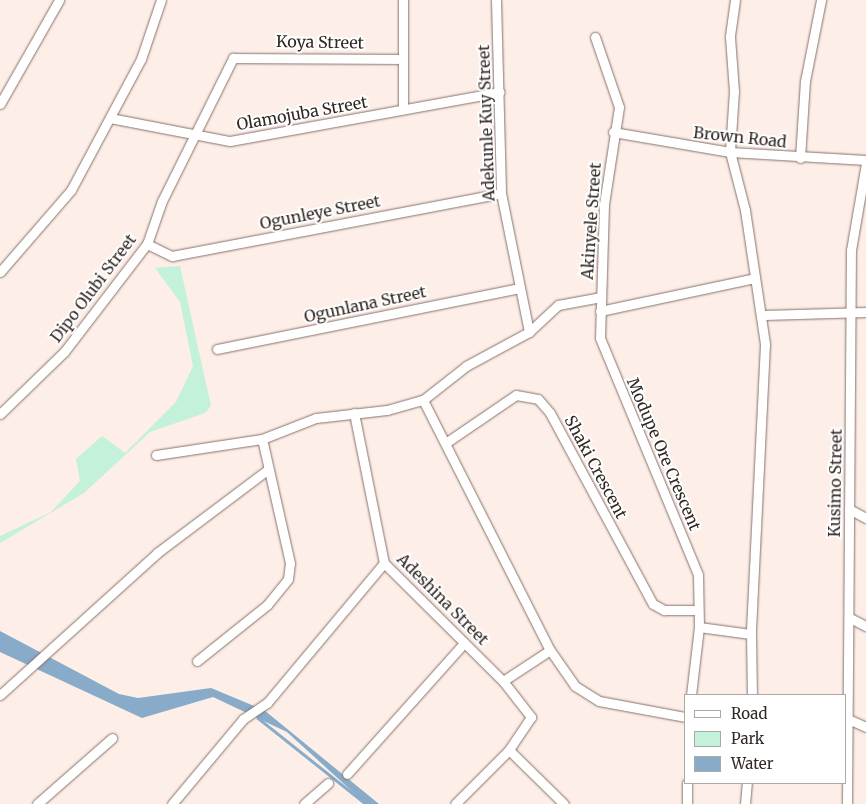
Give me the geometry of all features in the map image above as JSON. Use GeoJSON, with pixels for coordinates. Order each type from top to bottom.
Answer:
{"type":"FeatureCollection","features":[{"type":"Feature","properties":{"kind":"street"},"geometry":{"type":"LineString","coordinates":[[0,104],[59,0]]}},
{"type":"Feature","properties":{"kind":"street"},"geometry":{"type":"LineString","coordinates":[[0,272],[71,190],[141,59],[161,0]]}},
{"type":"Feature","properties":{"kind":"street"},"geometry":{"type":"LineString","coordinates":[[403,0],[403,108]]}},
{"type":"Feature","properties":{"kind":"street","name":"Adekunle Kuy Street"},"geometry":{"type":"LineString","coordinates":[[496,0],[502,193],[519,288],[530,332]]}},
{"type":"Feature","properties":{"kind":"street"},"geometry":{"type":"LineString","coordinates":[[735,0],[730,37],[734,91],[730,152],[764,315],[751,634],[752,694]]}},
{"type":"Feature","properties":{"kind":"street"},"geometry":{"type":"LineString","coordinates":[[800,158],[805,82],[821,0]]}},
{"type":"Feature","properties":{"kind":"street","name":"Akinyele Street"},"geometry":{"type":"LineString","coordinates":[[595,37],[617,96],[600,311]]}},
{"type":"Feature","properties":{"kind":"street","name":"Koya Street"},"geometry":{"type":"LineString","coordinates":[[237,56],[403,58]]}},
{"type":"Feature","properties":{"kind":"street","name":"Dipo Olubi Street"},"geometry":{"type":"LineString","coordinates":[[0,414],[64,352],[147,244],[162,201],[237,56]]}},
{"type":"Feature","properties":{"kind":"street","name":"Olamojuba Street"},"geometry":{"type":"LineString","coordinates":[[110,118],[195,137],[230,141],[271,136],[403,108],[500,92]]}},
{"type":"Feature","properties":{"kind":"street","name":"Brown Road"},"geometry":{"type":"LineString","coordinates":[[613,132],[730,152],[866,161]]}},
{"type":"Feature","properties":{"kind":"street","name":"Kusimo Street"},"geometry":{"type":"LineString","coordinates":[[847,804],[850,618],[851,250],[866,161]]}},
{"type":"Feature","properties":{"kind":"street","name":"Ogunleye Street"},"geometry":{"type":"LineString","coordinates":[[147,244],[172,256],[502,193]]}},
{"type":"Feature","properties":{"kind":"street"},"geometry":{"type":"LineString","coordinates":[[600,311],[756,278]]}},
{"type":"Feature","properties":{"kind":"street","name":"Ogunlana Street"},"geometry":{"type":"LineString","coordinates":[[217,349],[519,288]]}},
{"type":"Feature","properties":{"kind":"street"},"geometry":{"type":"LineString","coordinates":[[156,455],[262,439],[316,418],[388,410],[423,400],[466,366],[530,332],[558,306],[601,296]]}},
{"type":"Feature","properties":{"kind":"street","name":"Modupe Ore Crescent"},"geometry":{"type":"LineString","coordinates":[[600,311],[604,349],[698,574],[700,627],[691,694]]}},
{"type":"Feature","properties":{"kind":"street"},"geometry":{"type":"LineString","coordinates":[[764,315],[851,314],[866,312]]}},
{"type":"Feature","properties":{"kind":"street","name":"Shaki Crescent"},"geometry":{"type":"LineString","coordinates":[[447,442],[516,395],[538,399],[550,413],[653,604],[664,610],[698,610]]}},
{"type":"Feature","properties":{"kind":"street"},"geometry":{"type":"LineString","coordinates":[[423,400],[447,442],[550,650],[575,686],[599,701],[684,717]]}},
{"type":"Feature","properties":{"kind":"street","name":"Adeshina Street"},"geometry":{"type":"LineString","coordinates":[[354,413],[384,563],[503,680],[531,717],[509,750]]}},
{"type":"Feature","properties":{"kind":"street"},"geometry":{"type":"LineString","coordinates":[[197,661],[268,605],[288,579],[290,563],[266,470],[262,439]]}},
{"type":"Feature","properties":{"kind":"street"},"geometry":{"type":"LineString","coordinates":[[0,695],[30,667],[55,649],[157,553],[266,470]]}},
{"type":"Feature","properties":{"kind":"street"},"geometry":{"type":"LineString","coordinates":[[849,509],[866,518]]}},
{"type":"Feature","properties":{"kind":"street"},"geometry":{"type":"LineString","coordinates":[[172,804],[243,719],[268,703],[384,563]]}},
{"type":"Feature","properties":{"kind":"street"},"geometry":{"type":"LineString","coordinates":[[850,618],[866,626]]}},
{"type":"Feature","properties":{"kind":"street"},"geometry":{"type":"LineString","coordinates":[[700,627],[751,634]]}},
{"type":"Feature","properties":{"kind":"street"},"geometry":{"type":"LineString","coordinates":[[347,774],[464,643]]}},
{"type":"Feature","properties":{"kind":"street"},"geometry":{"type":"LineString","coordinates":[[503,680],[550,650]]}},
{"type":"Feature","properties":{"kind":"street"},"geometry":{"type":"LineString","coordinates":[[848,719],[866,728]]}},
{"type":"Feature","properties":{"kind":"street"},"geometry":{"type":"LineString","coordinates":[[37,804],[112,738]]}},
{"type":"Feature","properties":{"kind":"street"},"geometry":{"type":"LineString","coordinates":[[455,804],[509,750],[564,804]]}},
{"type":"Feature","properties":{"kind":"street"},"geometry":{"type":"LineString","coordinates":[[304,804],[328,783]]}},
{"type":"Feature","properties":{"kind":"street"},"geometry":{"type":"LineString","coordinates":[[687,784],[687,804]]}},
{"type":"Feature","properties":{"kind":"street"},"geometry":{"type":"LineString","coordinates":[[745,804],[747,784]]}},
{"type":"Feature","properties":{"kind":"green space"},"geometry":{"type":"Polygon","coordinates":[[[180,266],[211,406],[205,413],[150,432],[84,493],[0,543],[0,536],[51,512],[80,481],[76,459],[102,436],[125,453],[176,402],[193,366],[180,302],[155,268],[180,266]]]}},
{"type":"Feature","properties":{"kind":"water"},"geometry":{"type":"Polygon","coordinates":[[[0,631],[119,694],[138,698],[211,688],[264,710],[379,804],[366,804],[287,732],[213,697],[142,718],[0,652],[0,631]]]}},
{"type":"Feature","properties":{"kind":"waterway"},"geometry":{"type":"LineString","coordinates":[[258,718],[366,804]]}}]}
